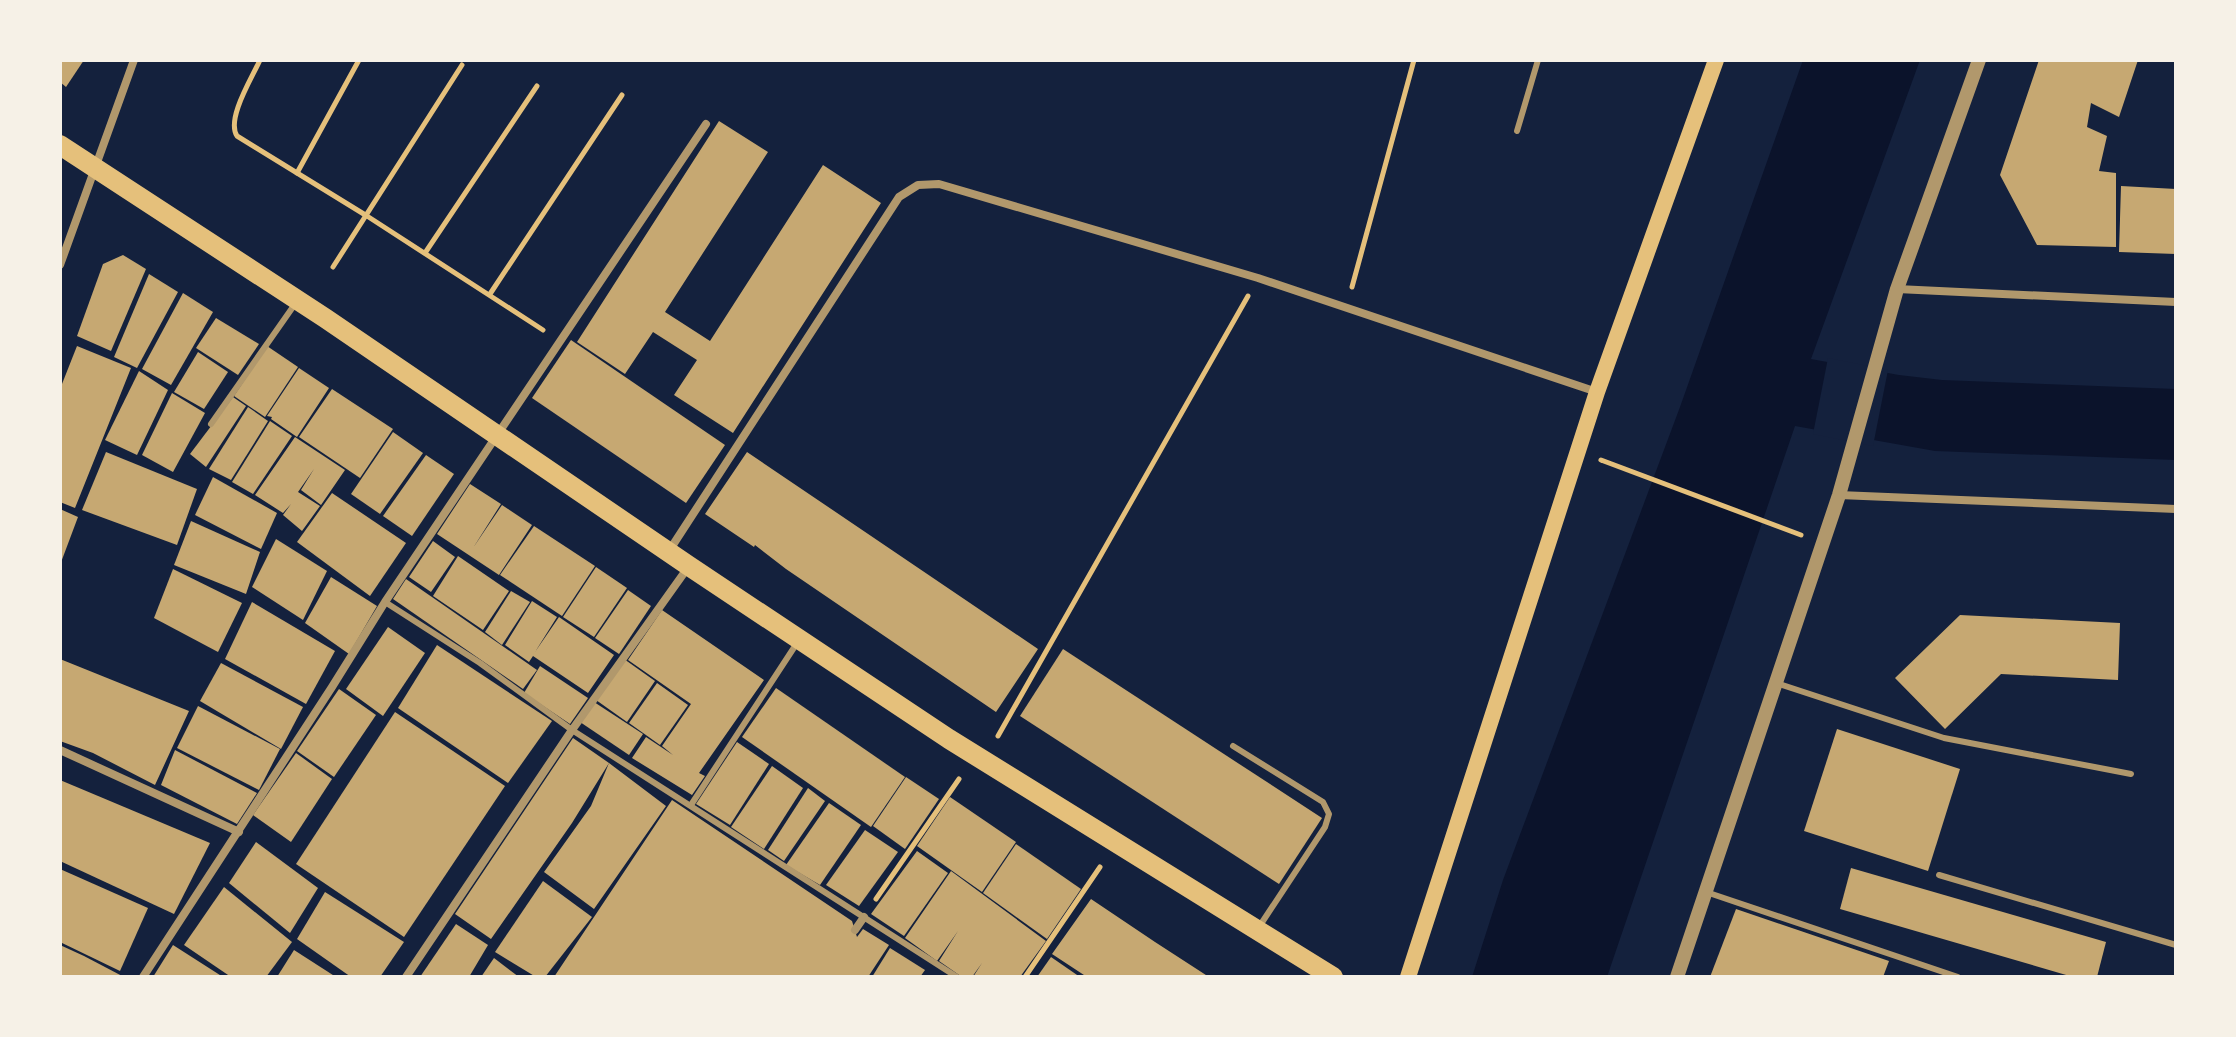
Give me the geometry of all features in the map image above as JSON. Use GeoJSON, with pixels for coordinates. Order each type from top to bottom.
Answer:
{"type":"FeatureCollection","features":[{"type":"Feature","properties":{"kind":"main road"},"geometry":{"type":"LineString","coordinates":[[1408,977],[1597,392],[1716,60]]}},
{"type":"Feature","properties":{"kind":"main road"},"geometry":{"type":"LineString","coordinates":[[60,145],[498,435],[799,640],[980,758],[1333,977]]}},
{"type":"Feature","properties":{"kind":"street"},"geometry":{"type":"LineString","coordinates":[[60,265],[134,60]]}},
{"type":"Feature","properties":{"kind":"street"},"geometry":{"type":"LineString","coordinates":[[1677,977],[1839,495],[1897,289],[1979,60]]}},
{"type":"Feature","properties":{"kind":"street"},"geometry":{"type":"LineString","coordinates":[[143,977],[385,602],[706,124]]}},
{"type":"Feature","properties":{"kind":"street"},"geometry":{"type":"LineString","coordinates":[[669,552],[899,197],[918,185],[939,184],[1258,278],[1597,392]]}},
{"type":"Feature","properties":{"kind":"street"},"geometry":{"type":"LineString","coordinates":[[1897,289],[2176,302]]}},
{"type":"Feature","properties":{"kind":"street"},"geometry":{"type":"LineString","coordinates":[[1839,495],[2176,509]]}},
{"type":"Feature","properties":{"kind":"street"},"geometry":{"type":"LineString","coordinates":[[406,977],[572,730],[689,566]]}},
{"type":"Feature","properties":{"kind":"street"},"geometry":{"type":"LineString","coordinates":[[60,750],[239,832]]}},
{"type":"Feature","properties":{"kind":"street"},"geometry":{"type":"LineString","coordinates":[[855,930],[864,917]]}},
{"type":"Feature","properties":{"kind":"lane"},"geometry":{"type":"LineString","coordinates":[[1517,131],[1538,60]]}},
{"type":"Feature","properties":{"kind":"lane"},"geometry":{"type":"LineString","coordinates":[[211,424],[297,301]]}},
{"type":"Feature","properties":{"kind":"lane"},"geometry":{"type":"LineString","coordinates":[[385,602],[480,663],[572,730],[957,977]]}},
{"type":"Feature","properties":{"kind":"lane"},"geometry":{"type":"LineString","coordinates":[[691,805],[799,640]]}},
{"type":"Feature","properties":{"kind":"lane"},"geometry":{"type":"LineString","coordinates":[[1776,683],[1944,738],[2131,774]]}},
{"type":"Feature","properties":{"kind":"lane"},"geometry":{"type":"LineString","coordinates":[[1233,746],[1323,802],[1329,814],[1325,827],[1257,930]]}},
{"type":"Feature","properties":{"kind":"lane"},"geometry":{"type":"LineString","coordinates":[[1939,875],[2176,945]]}},
{"type":"Feature","properties":{"kind":"lane"},"geometry":{"type":"LineString","coordinates":[[1706,892],[1958,977]]}},
{"type":"Feature","properties":{"kind":"path"},"geometry":{"type":"LineString","coordinates":[[260,60],[233,118],[233,130],[243,142],[367,216],[561,342]]}},
{"type":"Feature","properties":{"kind":"path"},"geometry":{"type":"LineString","coordinates":[[297,173],[359,60]]}},
{"type":"Feature","properties":{"kind":"path"},"geometry":{"type":"LineString","coordinates":[[1346,307],[1414,60]]}},
{"type":"Feature","properties":{"kind":"path"},"geometry":{"type":"LineString","coordinates":[[333,267],[462,65]]}},
{"type":"Feature","properties":{"kind":"path"},"geometry":{"type":"LineString","coordinates":[[425,253],[537,86]]}},
{"type":"Feature","properties":{"kind":"path"},"geometry":{"type":"LineString","coordinates":[[490,294],[622,95]]}},
{"type":"Feature","properties":{"kind":"path"},"geometry":{"type":"LineString","coordinates":[[864,917],[980,758],[1258,278]]}},
{"type":"Feature","properties":{"kind":"path"},"geometry":{"type":"LineString","coordinates":[[1578,451],[1770,522]]}},
{"type":"Feature","properties":{"kind":"path"},"geometry":{"type":"LineString","coordinates":[[1025,977],[1116,843]]}},
{"type":"Feature","properties":{"kind":"water"},"geometry":{"type":"Polygon","coordinates":[[[1803,60],[1920,60],[1811,359],[1942,380],[2176,389],[2176,460],[1935,451],[1795,426],[1607,977],[1472,977],[1503,880],[1680,407],[1803,60]]]}},
{"type":"Feature","properties":{"kind":"pier"},"geometry":{"type":"Polygon","coordinates":[[[1828,358],[1888,370],[1873,446],[1813,434],[1828,358]]]}},
{"type":"Feature","properties":{"kind":"building"},"geometry":{"type":"Polygon","coordinates":[[[60,60],[84,60],[66,87],[60,82],[60,60]]]}},
{"type":"Feature","properties":{"kind":"building"},"geometry":{"type":"Polygon","coordinates":[[[2039,60],[2138,60],[2119,117],[2091,103],[2087,127],[2107,136],[2099,171],[2116,173],[2116,247],[2037,245],[2000,175],[2039,60]]]}},
{"type":"Feature","properties":{"kind":"building"},"geometry":{"type":"Polygon","coordinates":[[[719,121],[768,152],[665,312],[710,341],[823,165],[881,203],[733,433],[674,395],[697,360],[653,332],[625,374],[577,342],[719,121]]]}},
{"type":"Feature","properties":{"kind":"building"},"geometry":{"type":"Polygon","coordinates":[[[2121,186],[2176,189],[2176,254],[2119,252],[2121,186]]]}},
{"type":"Feature","properties":{"kind":"building"},"geometry":{"type":"Polygon","coordinates":[[[123,255],[146,269],[111,351],[77,336],[103,264],[123,255]]]}},
{"type":"Feature","properties":{"kind":"building"},"geometry":{"type":"Polygon","coordinates":[[[149,274],[178,292],[137,368],[114,357],[149,274]]]}},
{"type":"Feature","properties":{"kind":"building"},"geometry":{"type":"Polygon","coordinates":[[[183,293],[213,312],[171,385],[142,369],[183,293]]]}},
{"type":"Feature","properties":{"kind":"building"},"geometry":{"type":"Polygon","coordinates":[[[216,318],[259,344],[238,375],[196,348],[216,318]]]}},
{"type":"Feature","properties":{"kind":"building"},"geometry":{"type":"Polygon","coordinates":[[[571,340],[725,445],[686,503],[532,398],[571,340]]]}},
{"type":"Feature","properties":{"kind":"building"},"geometry":{"type":"Polygon","coordinates":[[[77,346],[131,368],[75,508],[60,502],[60,389],[77,346]]]}},
{"type":"Feature","properties":{"kind":"building"},"geometry":{"type":"Polygon","coordinates":[[[267,346],[298,367],[265,417],[234,396],[267,346]]]}},
{"type":"Feature","properties":{"kind":"building"},"geometry":{"type":"Polygon","coordinates":[[[198,352],[228,372],[204,409],[174,392],[198,352]]]}},
{"type":"Feature","properties":{"kind":"building"},"geometry":{"type":"Polygon","coordinates":[[[299,368],[329,388],[297,437],[267,416],[299,368]]]}},
{"type":"Feature","properties":{"kind":"building"},"geometry":{"type":"Polygon","coordinates":[[[139,371],[168,390],[137,455],[105,440],[139,371]]]}},
{"type":"Feature","properties":{"kind":"building"},"geometry":{"type":"Polygon","coordinates":[[[332,389],[393,429],[360,478],[299,437],[332,389]]]}},
{"type":"Feature","properties":{"kind":"building"},"geometry":{"type":"Polygon","coordinates":[[[172,393],[205,413],[173,472],[142,455],[172,393]]]}},
{"type":"Feature","properties":{"kind":"building"},"geometry":{"type":"Polygon","coordinates":[[[233,397],[246,406],[206,467],[190,454],[233,397]]]}},
{"type":"Feature","properties":{"kind":"building"},"geometry":{"type":"Polygon","coordinates":[[[248,407],[268,421],[231,480],[209,469],[248,407]]]}},
{"type":"Feature","properties":{"kind":"building"},"geometry":{"type":"Polygon","coordinates":[[[270,421],[292,436],[253,494],[232,482],[270,421]]]}},
{"type":"Feature","properties":{"kind":"building"},"geometry":{"type":"Polygon","coordinates":[[[393,432],[423,453],[380,514],[351,494],[393,432]]]}},
{"type":"Feature","properties":{"kind":"building"},"geometry":{"type":"Polygon","coordinates":[[[295,437],[345,470],[321,505],[301,490],[314,469],[298,492],[320,506],[302,531],[283,515],[291,504],[283,513],[255,495],[295,437]]]}},
{"type":"Feature","properties":{"kind":"building"},"geometry":{"type":"Polygon","coordinates":[[[106,452],[197,489],[177,545],[82,510],[106,452]]]}},
{"type":"Feature","properties":{"kind":"building"},"geometry":{"type":"Polygon","coordinates":[[[747,452],[1038,649],[996,712],[755,545],[705,514],[747,452]]]}},
{"type":"Feature","properties":{"kind":"building"},"geometry":{"type":"Polygon","coordinates":[[[426,455],[454,474],[412,536],[383,516],[426,455]]]}},
{"type":"Feature","properties":{"kind":"building"},"geometry":{"type":"Polygon","coordinates":[[[213,477],[277,513],[261,549],[195,515],[213,477]]]}},
{"type":"Feature","properties":{"kind":"building"},"geometry":{"type":"Polygon","coordinates":[[[470,484],[501,504],[473,548],[502,505],[532,525],[499,575],[437,534],[470,484]]]}},
{"type":"Feature","properties":{"kind":"building"},"geometry":{"type":"Polygon","coordinates":[[[332,493],[406,543],[370,596],[297,542],[332,493]]]}},
{"type":"Feature","properties":{"kind":"building"},"geometry":{"type":"Polygon","coordinates":[[[60,509],[78,517],[60,565],[60,509]]]}},
{"type":"Feature","properties":{"kind":"building"},"geometry":{"type":"Polygon","coordinates":[[[191,521],[260,552],[246,594],[174,565],[191,521]]]}},
{"type":"Feature","properties":{"kind":"building"},"geometry":{"type":"Polygon","coordinates":[[[534,526],[595,566],[562,616],[500,575],[534,526]]]}},
{"type":"Feature","properties":{"kind":"building"},"geometry":{"type":"Polygon","coordinates":[[[276,539],[327,571],[303,620],[252,587],[276,539]]]}},
{"type":"Feature","properties":{"kind":"building"},"geometry":{"type":"Polygon","coordinates":[[[433,541],[455,557],[431,592],[409,577],[433,541]]]}},
{"type":"Feature","properties":{"kind":"building"},"geometry":{"type":"Polygon","coordinates":[[[458,556],[509,591],[483,630],[433,596],[458,556]]]}},
{"type":"Feature","properties":{"kind":"building"},"geometry":{"type":"Polygon","coordinates":[[[596,567],[627,588],[594,637],[563,617],[596,567]]]}},
{"type":"Feature","properties":{"kind":"building"},"geometry":{"type":"Polygon","coordinates":[[[173,569],[242,603],[218,652],[154,618],[173,569]]]}},
{"type":"Feature","properties":{"kind":"building"},"geometry":{"type":"Polygon","coordinates":[[[331,577],[377,606],[349,654],[305,623],[331,577]]]}},
{"type":"Feature","properties":{"kind":"building"},"geometry":{"type":"Polygon","coordinates":[[[406,579],[537,670],[523,689],[393,599],[406,579]]]}},
{"type":"Feature","properties":{"kind":"building"},"geometry":{"type":"Polygon","coordinates":[[[628,590],[651,606],[619,654],[595,638],[628,590]]]}},
{"type":"Feature","properties":{"kind":"building"},"geometry":{"type":"Polygon","coordinates":[[[511,591],[530,602],[502,645],[485,632],[511,591]]]}},
{"type":"Feature","properties":{"kind":"building"},"geometry":{"type":"Polygon","coordinates":[[[532,601],[557,617],[535,652],[559,617],[614,655],[588,693],[533,656],[529,662],[505,645],[532,601]]]}},
{"type":"Feature","properties":{"kind":"building"},"geometry":{"type":"Polygon","coordinates":[[[252,602],[335,651],[306,704],[225,659],[252,602]]]}},
{"type":"Feature","properties":{"kind":"building"},"geometry":{"type":"Polygon","coordinates":[[[662,610],[764,680],[699,773],[705,776],[692,795],[632,758],[646,737],[673,755],[662,746],[691,704],[628,660],[662,610]]]}},
{"type":"Feature","properties":{"kind":"building"},"geometry":{"type":"Polygon","coordinates":[[[1960,615],[2120,623],[2118,680],[2001,674],[1945,729],[1895,678],[1960,615]]]}},
{"type":"Feature","properties":{"kind":"building"},"geometry":{"type":"Polygon","coordinates":[[[388,627],[425,653],[383,716],[346,689],[388,627]]]}},
{"type":"Feature","properties":{"kind":"building"},"geometry":{"type":"Polygon","coordinates":[[[437,645],[552,721],[508,783],[398,708],[437,645]]]}},
{"type":"Feature","properties":{"kind":"building"},"geometry":{"type":"Polygon","coordinates":[[[1063,649],[1322,818],[1279,884],[1020,716],[1063,649]]]}},
{"type":"Feature","properties":{"kind":"building"},"geometry":{"type":"Polygon","coordinates":[[[60,659],[189,711],[155,785],[93,753],[60,741],[60,659]]]}},
{"type":"Feature","properties":{"kind":"building"},"geometry":{"type":"Polygon","coordinates":[[[624,659],[655,681],[627,722],[596,700],[624,659]]]}},
{"type":"Feature","properties":{"kind":"building"},"geometry":{"type":"Polygon","coordinates":[[[221,663],[303,707],[281,749],[200,701],[221,663]]]}},
{"type":"Feature","properties":{"kind":"building"},"geometry":{"type":"Polygon","coordinates":[[[540,666],[588,698],[570,724],[524,693],[540,666]]]}},
{"type":"Feature","properties":{"kind":"building"},"geometry":{"type":"Polygon","coordinates":[[[657,683],[688,705],[660,745],[629,723],[657,683]]]}},
{"type":"Feature","properties":{"kind":"building"},"geometry":{"type":"Polygon","coordinates":[[[776,688],[905,777],[871,827],[742,737],[776,688]]]}},
{"type":"Feature","properties":{"kind":"building"},"geometry":{"type":"Polygon","coordinates":[[[339,689],[376,715],[334,777],[297,751],[339,689]]]}},
{"type":"Feature","properties":{"kind":"building"},"geometry":{"type":"Polygon","coordinates":[[[594,702],[643,734],[629,755],[580,722],[594,702]]]}},
{"type":"Feature","properties":{"kind":"building"},"geometry":{"type":"Polygon","coordinates":[[[198,706],[280,749],[259,790],[177,748],[198,706]]]}},
{"type":"Feature","properties":{"kind":"building"},"geometry":{"type":"Polygon","coordinates":[[[395,712],[505,786],[404,937],[296,864],[395,712]]]}},
{"type":"Feature","properties":{"kind":"building"},"geometry":{"type":"Polygon","coordinates":[[[1837,729],[1960,769],[1928,871],[1804,831],[1837,729]]]}},
{"type":"Feature","properties":{"kind":"building"},"geometry":{"type":"Polygon","coordinates":[[[573,738],[609,763],[572,823],[491,939],[455,914],[573,738]]]}},
{"type":"Feature","properties":{"kind":"building"},"geometry":{"type":"Polygon","coordinates":[[[737,742],[769,764],[730,825],[696,804],[737,742]]]}},
{"type":"Feature","properties":{"kind":"building"},"geometry":{"type":"Polygon","coordinates":[[[175,750],[257,793],[237,824],[161,785],[175,750]]]}},
{"type":"Feature","properties":{"kind":"building"},"geometry":{"type":"Polygon","coordinates":[[[296,753],[332,779],[291,842],[253,815],[296,753]]]}},
{"type":"Feature","properties":{"kind":"building"},"geometry":{"type":"Polygon","coordinates":[[[609,763],[666,806],[594,909],[544,872],[591,806],[609,763]]]}},
{"type":"Feature","properties":{"kind":"building"},"geometry":{"type":"Polygon","coordinates":[[[772,766],[803,788],[764,849],[731,827],[772,766]]]}},
{"type":"Feature","properties":{"kind":"building"},"geometry":{"type":"Polygon","coordinates":[[[906,777],[939,799],[905,849],[873,826],[906,777]]]}},
{"type":"Feature","properties":{"kind":"building"},"geometry":{"type":"Polygon","coordinates":[[[60,780],[210,843],[174,914],[60,861],[60,780]]]}},
{"type":"Feature","properties":{"kind":"building"},"geometry":{"type":"Polygon","coordinates":[[[808,788],[825,801],[784,861],[768,850],[808,788]]]}},
{"type":"Feature","properties":{"kind":"building"},"geometry":{"type":"Polygon","coordinates":[[[950,797],[1016,842],[982,892],[917,846],[950,797]]]}},
{"type":"Feature","properties":{"kind":"building"},"geometry":{"type":"Polygon","coordinates":[[[672,800],[852,921],[857,937],[863,929],[889,945],[868,977],[554,977],[672,800]]]}},
{"type":"Feature","properties":{"kind":"building"},"geometry":{"type":"Polygon","coordinates":[[[829,803],[861,825],[820,885],[786,865],[829,803]]]}},
{"type":"Feature","properties":{"kind":"building"},"geometry":{"type":"Polygon","coordinates":[[[865,830],[898,852],[859,906],[826,885],[865,830]]]}},
{"type":"Feature","properties":{"kind":"building"},"geometry":{"type":"Polygon","coordinates":[[[256,842],[318,888],[290,933],[229,883],[256,842]]]}},
{"type":"Feature","properties":{"kind":"building"},"geometry":{"type":"Polygon","coordinates":[[[1016,844],[1081,889],[1047,939],[983,893],[1016,844]]]}},
{"type":"Feature","properties":{"kind":"building"},"geometry":{"type":"Polygon","coordinates":[[[917,851],[948,873],[904,936],[871,914],[917,851]]]}},
{"type":"Feature","properties":{"kind":"building"},"geometry":{"type":"Polygon","coordinates":[[[1851,868],[2106,942],[2097,977],[2073,977],[1840,909],[1851,868]]]}},
{"type":"Feature","properties":{"kind":"building"},"geometry":{"type":"Polygon","coordinates":[[[60,869],[148,908],[120,971],[60,942],[60,869]]]}},
{"type":"Feature","properties":{"kind":"building"},"geometry":{"type":"Polygon","coordinates":[[[951,871],[1046,941],[1020,977],[973,977],[982,963],[972,977],[962,977],[939,961],[958,931],[937,961],[905,938],[951,871]]]}},
{"type":"Feature","properties":{"kind":"building"},"geometry":{"type":"Polygon","coordinates":[[[543,881],[592,917],[545,977],[536,977],[495,952],[543,881]]]}},
{"type":"Feature","properties":{"kind":"building"},"geometry":{"type":"Polygon","coordinates":[[[224,887],[292,942],[266,977],[231,977],[184,945],[224,887]]]}},
{"type":"Feature","properties":{"kind":"building"},"geometry":{"type":"Polygon","coordinates":[[[325,892],[404,942],[380,977],[351,977],[297,939],[325,892]]]}},
{"type":"Feature","properties":{"kind":"building"},"geometry":{"type":"Polygon","coordinates":[[[1091,899],[1209,977],[1087,977],[1052,954],[1091,899]]]}},
{"type":"Feature","properties":{"kind":"building"},"geometry":{"type":"Polygon","coordinates":[[[1736,909],[1889,961],[1883,977],[1710,977],[1736,909]]]}},
{"type":"Feature","properties":{"kind":"building"},"geometry":{"type":"Polygon","coordinates":[[[456,924],[488,945],[469,977],[420,977],[456,924]]]}},
{"type":"Feature","properties":{"kind":"building"},"geometry":{"type":"Polygon","coordinates":[[[60,945],[84,956],[124,977],[60,977],[60,945]]]}},
{"type":"Feature","properties":{"kind":"building"},"geometry":{"type":"Polygon","coordinates":[[[173,945],[223,977],[153,977],[173,945]]]}},
{"type":"Feature","properties":{"kind":"building"},"geometry":{"type":"Polygon","coordinates":[[[890,948],[925,970],[920,977],[872,977],[890,948]]]}},
{"type":"Feature","properties":{"kind":"building"},"geometry":{"type":"Polygon","coordinates":[[[294,950],[336,977],[277,977],[294,950]]]}},
{"type":"Feature","properties":{"kind":"building"},"geometry":{"type":"Polygon","coordinates":[[[1051,957],[1080,977],[1037,977],[1051,957]]]}},
{"type":"Feature","properties":{"kind":"building"},"geometry":{"type":"Polygon","coordinates":[[[494,958],[519,977],[481,977],[494,958]]]}}]}
